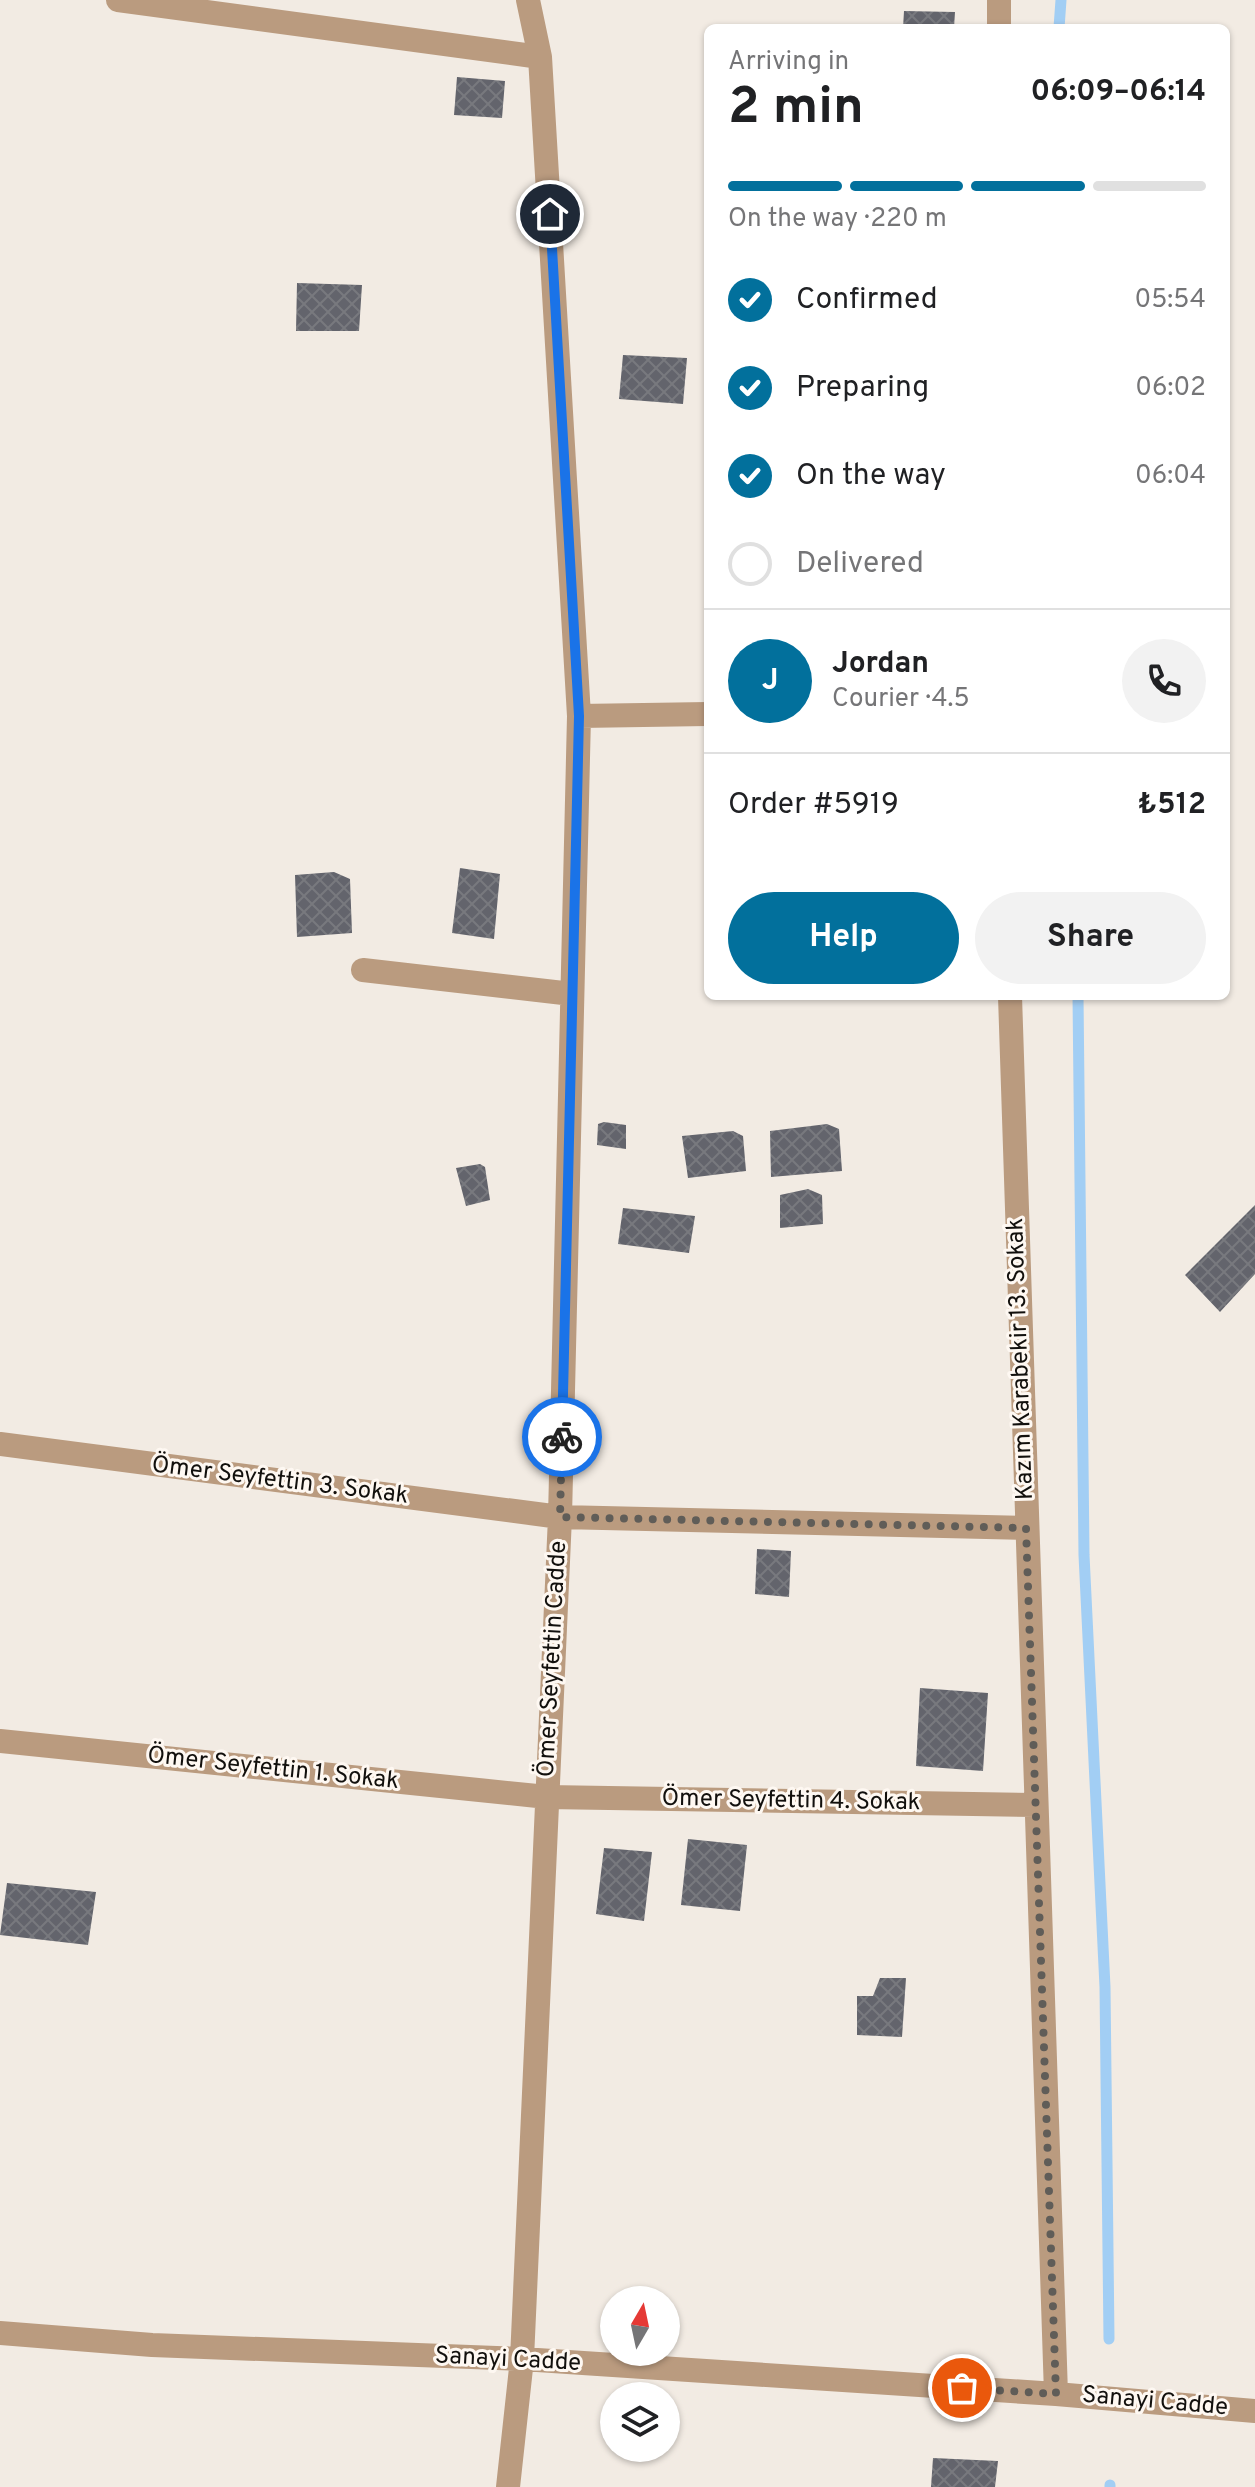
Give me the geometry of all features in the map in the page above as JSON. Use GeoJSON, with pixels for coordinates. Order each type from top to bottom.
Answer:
{"type":"FeatureCollection","features":[{"type":"Feature","properties":{"kind":"street"},"geometry":{"type":"LineString","coordinates":[[118,0],[197,4],[540,57]]}},
{"type":"Feature","properties":{"kind":"street","name":"Ömer Seyfettin Cadde"},"geometry":{"type":"LineString","coordinates":[[508,2487],[522,2359],[560,1517],[579,716],[540,57],[528,0]]}},
{"type":"Feature","properties":{"kind":"street"},"geometry":{"type":"LineString","coordinates":[[999,0],[999,24]]}},
{"type":"Feature","properties":{"kind":"street"},"geometry":{"type":"LineString","coordinates":[[579,716],[704,714]]}},
{"type":"Feature","properties":{"kind":"street"},"geometry":{"type":"LineString","coordinates":[[363,970],[572,994]]}},
{"type":"Feature","properties":{"kind":"street","name":"Kazım Karabekir 13. Sokak"},"geometry":{"type":"LineString","coordinates":[[1010,1000],[1056,2394]]}},
{"type":"Feature","properties":{"kind":"street","name":"Ömer Seyfettin 3. Sokak"},"geometry":{"type":"LineString","coordinates":[[0,1444],[560,1517],[1026,1528]]}},
{"type":"Feature","properties":{"kind":"street","name":"Ömer Seyfettin 1. Sokak"},"geometry":{"type":"LineString","coordinates":[[0,1741],[547,1797]]}},
{"type":"Feature","properties":{"kind":"street","name":"Ömer Seyfettin 4. Sokak"},"geometry":{"type":"LineString","coordinates":[[547,1797],[1035,1805]]}},
{"type":"Feature","properties":{"kind":"street","name":"Sanayi Cadde"},"geometry":{"type":"LineString","coordinates":[[0,2333],[152,2345],[522,2359],[1056,2394],[1255,2411]]}},
{"type":"Feature","properties":{"kind":"building"},"geometry":{"type":"Polygon","coordinates":[[[904,11],[955,12],[954,24],[903,24],[904,11]]]}},
{"type":"Feature","properties":{"kind":"building"},"geometry":{"type":"Polygon","coordinates":[[[457,77],[505,81],[502,118],[454,115],[457,77]]]}},
{"type":"Feature","properties":{"kind":"building"},"geometry":{"type":"Polygon","coordinates":[[[297,283],[362,285],[359,331],[296,331],[297,283]]]}},
{"type":"Feature","properties":{"kind":"building"},"geometry":{"type":"Polygon","coordinates":[[[623,355],[687,358],[683,404],[619,399],[623,355]]]}},
{"type":"Feature","properties":{"kind":"building"},"geometry":{"type":"Polygon","coordinates":[[[460,868],[500,874],[494,939],[452,933],[460,868]]]}},
{"type":"Feature","properties":{"kind":"building"},"geometry":{"type":"Polygon","coordinates":[[[334,872],[350,879],[352,933],[297,937],[295,875],[334,872]]]}},
{"type":"Feature","properties":{"kind":"building"},"geometry":{"type":"Polygon","coordinates":[[[598,1124],[626,1125],[626,1149],[597,1145],[598,1124]]]}},
{"type":"Feature","properties":{"kind":"building"},"geometry":{"type":"Polygon","coordinates":[[[827,1124],[839,1129],[842,1171],[771,1177],[770,1131],[827,1124]]]}},
{"type":"Feature","properties":{"kind":"building"},"geometry":{"type":"Polygon","coordinates":[[[733,1131],[743,1136],[746,1171],[688,1178],[682,1136],[733,1131]]]}},
{"type":"Feature","properties":{"kind":"building"},"geometry":{"type":"Polygon","coordinates":[[[480,1164],[485,1167],[490,1200],[466,1206],[456,1168],[480,1164]]]}},
{"type":"Feature","properties":{"kind":"building"},"geometry":{"type":"Polygon","coordinates":[[[808,1189],[822,1195],[823,1224],[780,1228],[780,1195],[808,1189]]]}},
{"type":"Feature","properties":{"kind":"building"},"geometry":{"type":"Polygon","coordinates":[[[1255,1205],[1255,1274],[1220,1312],[1185,1275],[1255,1205]]]}},
{"type":"Feature","properties":{"kind":"building"},"geometry":{"type":"Polygon","coordinates":[[[623,1208],[695,1216],[689,1253],[618,1244],[623,1208]]]}},
{"type":"Feature","properties":{"kind":"building"},"geometry":{"type":"Polygon","coordinates":[[[757,1549],[791,1551],[789,1597],[755,1594],[757,1549]]]}},
{"type":"Feature","properties":{"kind":"building"},"geometry":{"type":"Polygon","coordinates":[[[920,1688],[988,1693],[983,1771],[916,1766],[920,1688]]]}},
{"type":"Feature","properties":{"kind":"building"},"geometry":{"type":"Polygon","coordinates":[[[688,1839],[747,1845],[740,1911],[681,1905],[688,1839]]]}},
{"type":"Feature","properties":{"kind":"building"},"geometry":{"type":"Polygon","coordinates":[[[604,1848],[652,1852],[644,1921],[596,1914],[604,1848]]]}},
{"type":"Feature","properties":{"kind":"building"},"geometry":{"type":"Polygon","coordinates":[[[7,1883],[96,1892],[88,1945],[0,1935],[7,1883]]]}},
{"type":"Feature","properties":{"kind":"building"},"geometry":{"type":"Polygon","coordinates":[[[880,1978],[906,1978],[902,2037],[857,2035],[857,1996],[873,1996],[880,1978]]]}},
{"type":"Feature","properties":{"kind":"building"},"geometry":{"type":"Polygon","coordinates":[[[933,2458],[998,2461],[995,2487],[931,2487],[933,2458]]]}},
{"type":"Feature","properties":{"kind":"waterway"},"geometry":{"type":"LineString","coordinates":[[1059,24],[1061,0]]}},
{"type":"Feature","properties":{"kind":"waterway"},"geometry":{"type":"LineString","coordinates":[[1078,1000],[1084,1555],[1105,1987],[1109,2339]]}},
{"type":"Feature","properties":{"kind":"way so far"},"geometry":{"type":"LineString","coordinates":[[562,1437],[560,1517],[1026,1528],[1056,2394],[962,2388]]}},
{"type":"Feature","properties":{"kind":"route"},"geometry":{"type":"LineString","coordinates":[[550,214],[579,716],[562,1437]]}}]}
